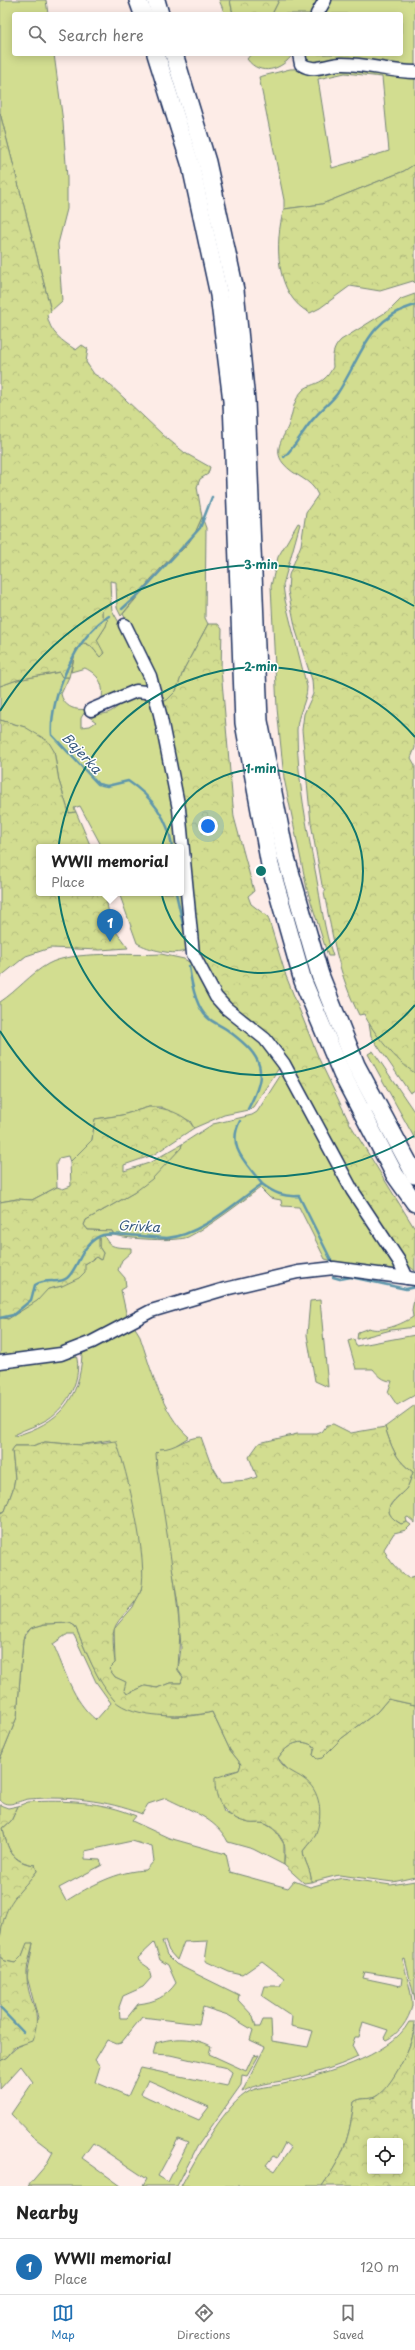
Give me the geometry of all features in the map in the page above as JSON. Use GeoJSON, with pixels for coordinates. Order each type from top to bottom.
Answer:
{"type":"FeatureCollection","features":[{"type":"Feature","properties":{"kind":"highway"},"geometry":{"type":"LineString","coordinates":[[138,0],[142,12]]}},
{"type":"Feature","properties":{"kind":"highway"},"geometry":{"type":"LineString","coordinates":[[156,0],[159,12]]}},
{"type":"Feature","properties":{"kind":"highway"},"geometry":{"type":"LineString","coordinates":[[157,56],[191,166],[219,295],[232,401],[244,723],[270,865],[303,981],[340,1067],[395,1175],[415,1203]]}},
{"type":"Feature","properties":{"kind":"highway"},"geometry":{"type":"LineString","coordinates":[[175,56],[207,162],[235,290],[246,401],[259,721],[285,854],[320,974],[356,1066],[415,1175]]}},
{"type":"Feature","properties":{"kind":"street"},"geometry":{"type":"LineString","coordinates":[[319,12],[325,0]]}},
{"type":"Feature","properties":{"kind":"street"},"geometry":{"type":"LineString","coordinates":[[299,56],[301,64],[307,68],[316,69],[338,64],[355,64],[400,72],[415,72]]}},
{"type":"Feature","properties":{"kind":"street"},"geometry":{"type":"LineString","coordinates":[[125,625],[150,676],[155,693],[179,809],[182,844]]}},
{"type":"Feature","properties":{"kind":"street"},"geometry":{"type":"LineString","coordinates":[[91,710],[136,691],[155,693]]}},
{"type":"Feature","properties":{"kind":"street"},"geometry":{"type":"LineString","coordinates":[[184,861],[193,954],[216,997],[226,1008],[264,1039],[284,1064],[352,1190],[411,1279]]}},
{"type":"Feature","properties":{"kind":"street"},"geometry":{"type":"LineString","coordinates":[[0,1362],[61,1354],[92,1342],[151,1311],[225,1289],[298,1272],[334,1268],[411,1279]]}},
{"type":"Feature","properties":{"kind":"green space"},"geometry":{"type":"Polygon","coordinates":[[[0,0],[46,0],[48,12],[12,12],[12,56],[54,56],[63,122],[67,178],[67,209],[58,244],[62,301],[51,311],[0,113],[0,0]]]}},
{"type":"Feature","properties":{"kind":"green space"},"geometry":{"type":"Polygon","coordinates":[[[219,0],[230,0],[233,12],[224,12],[219,0]]]}},
{"type":"Feature","properties":{"kind":"green space"},"geometry":{"type":"Polygon","coordinates":[[[230,0],[279,0],[273,12],[233,12],[230,0]]]}},
{"type":"Feature","properties":{"kind":"green space"},"geometry":{"type":"Polygon","coordinates":[[[279,0],[322,0],[315,12],[273,12],[279,0]]]}},
{"type":"Feature","properties":{"kind":"green space"},"geometry":{"type":"Polygon","coordinates":[[[328,0],[415,0],[415,68],[308,65],[304,56],[403,56],[403,12],[322,12],[328,0]]]}},
{"type":"Feature","properties":{"kind":"green space"},"geometry":{"type":"Polygon","coordinates":[[[249,56],[291,56],[283,64],[264,70],[252,65],[247,59],[249,56]]]}},
{"type":"Feature","properties":{"kind":"green space"},"geometry":{"type":"Polygon","coordinates":[[[330,68],[415,73],[415,164],[404,171],[322,204],[284,209],[284,200],[259,77],[290,69],[330,68]],[[345,73],[318,79],[332,168],[389,151],[382,77],[345,73]]]}},
{"type":"Feature","properties":{"kind":"green space"},"geometry":{"type":"Polygon","coordinates":[[[0,113],[51,311],[47,315],[51,327],[61,340],[76,350],[82,345],[88,349],[86,362],[94,374],[107,382],[163,435],[185,453],[210,467],[208,474],[200,479],[197,487],[202,517],[195,533],[181,551],[174,554],[151,579],[121,616],[117,608],[116,582],[110,581],[111,603],[102,610],[102,616],[108,620],[97,640],[104,653],[100,657],[91,646],[85,643],[76,649],[69,677],[62,677],[59,672],[17,680],[0,686],[0,113]]]}},
{"type":"Feature","properties":{"kind":"green space"},"geometry":{"type":"Polygon","coordinates":[[[415,164],[415,283],[413,281],[380,291],[350,286],[320,308],[310,313],[298,305],[290,294],[280,267],[279,237],[284,209],[322,204],[404,171],[415,164]]]}},
{"type":"Feature","properties":{"kind":"green space"},"geometry":{"type":"Polygon","coordinates":[[[415,294],[415,748],[411,758],[415,765],[415,1073],[393,1055],[373,1030],[364,1014],[359,1015],[346,985],[333,940],[324,893],[326,890],[322,885],[311,823],[302,730],[304,714],[313,694],[312,680],[296,631],[288,591],[289,575],[301,545],[306,512],[318,495],[315,489],[307,481],[287,468],[280,458],[279,448],[289,424],[297,398],[305,388],[322,381],[328,375],[333,367],[334,352],[338,343],[391,309],[401,299],[415,294]]]}},
{"type":"Feature","properties":{"kind":"green space"},"geometry":{"type":"Polygon","coordinates":[[[202,517],[206,528],[205,618],[208,624],[184,669],[176,692],[167,700],[160,703],[154,678],[156,674],[123,614],[174,554],[179,552],[188,544],[202,517]]]}},
{"type":"Feature","properties":{"kind":"green space"},"geometry":{"type":"Polygon","coordinates":[[[298,523],[300,524],[283,585],[285,600],[307,687],[307,692],[297,724],[297,748],[306,821],[327,936],[333,956],[328,956],[307,889],[284,778],[277,708],[271,586],[278,557],[298,523]]]}},
{"type":"Feature","properties":{"kind":"green space"},"geometry":{"type":"Polygon","coordinates":[[[111,603],[112,610],[141,662],[149,681],[144,688],[102,699],[100,680],[94,674],[85,668],[71,672],[76,649],[85,643],[91,646],[100,657],[97,640],[106,626],[102,616],[102,609],[111,603]]]}},
{"type":"Feature","properties":{"kind":"green space"},"geometry":{"type":"Polygon","coordinates":[[[208,624],[218,624],[222,629],[221,670],[234,817],[254,891],[248,896],[251,904],[268,917],[286,976],[319,1059],[350,1124],[415,1229],[415,1271],[408,1265],[364,1201],[283,1057],[215,990],[200,957],[184,862],[184,844],[181,844],[160,703],[167,700],[176,691],[184,669],[208,624]]]}},
{"type":"Feature","properties":{"kind":"green space"},"geometry":{"type":"Polygon","coordinates":[[[60,672],[62,677],[69,677],[61,694],[67,705],[72,708],[89,709],[101,707],[101,714],[107,713],[134,698],[142,697],[151,700],[156,709],[178,844],[100,844],[80,806],[74,808],[76,812],[69,813],[59,781],[54,751],[25,727],[0,720],[0,686],[17,680],[60,672]],[[84,713],[81,718],[81,727],[90,726],[96,722],[84,713]]]}},
{"type":"Feature","properties":{"kind":"green space"},"geometry":{"type":"Polygon","coordinates":[[[0,720],[25,727],[48,741],[54,751],[59,781],[69,813],[76,812],[90,844],[36,844],[36,896],[106,896],[111,925],[128,948],[100,950],[50,948],[26,956],[0,977],[0,720]]]}},
{"type":"Feature","properties":{"kind":"green space"},"geometry":{"type":"Polygon","coordinates":[[[184,893],[191,942],[188,948],[176,953],[154,950],[137,943],[120,896],[184,896],[184,893]]]}},
{"type":"Feature","properties":{"kind":"green space"},"geometry":{"type":"Polygon","coordinates":[[[103,954],[161,954],[184,959],[194,965],[281,1065],[253,1107],[248,1110],[224,1115],[194,1128],[190,1121],[161,1107],[149,1107],[122,1115],[95,1119],[92,1140],[70,1162],[68,1156],[59,1158],[56,1164],[57,1187],[32,1200],[17,1199],[0,1202],[0,1002],[41,968],[59,960],[72,957],[103,954]]]}},
{"type":"Feature","properties":{"kind":"green space"},"geometry":{"type":"Polygon","coordinates":[[[369,1024],[397,1058],[415,1073],[415,1090],[410,1093],[371,1036],[369,1024]]]}},
{"type":"Feature","properties":{"kind":"green space"},"geometry":{"type":"Polygon","coordinates":[[[373,1051],[415,1113],[415,1139],[368,1054],[373,1051]]]}},
{"type":"Feature","properties":{"kind":"green space"},"geometry":{"type":"Polygon","coordinates":[[[282,1073],[285,1073],[398,1266],[396,1271],[360,1268],[325,1259],[299,1207],[282,1206],[281,1200],[270,1198],[260,1188],[207,1226],[182,1239],[163,1240],[130,1238],[114,1235],[112,1231],[88,1230],[84,1225],[86,1220],[135,1192],[181,1148],[182,1144],[213,1124],[252,1115],[257,1112],[282,1073]]]}},
{"type":"Feature","properties":{"kind":"green space"},"geometry":{"type":"Polygon","coordinates":[[[149,1107],[161,1108],[174,1112],[191,1123],[194,1128],[153,1155],[124,1165],[124,1171],[149,1163],[182,1144],[181,1148],[152,1179],[135,1192],[86,1220],[84,1225],[88,1230],[112,1231],[114,1235],[99,1236],[99,1247],[103,1253],[101,1260],[96,1257],[85,1264],[85,1272],[79,1278],[62,1286],[48,1289],[37,1301],[8,1319],[0,1317],[0,1202],[17,1199],[32,1200],[57,1187],[63,1189],[71,1186],[70,1162],[92,1140],[95,1119],[122,1115],[149,1107]]]}},
{"type":"Feature","properties":{"kind":"green space"},"geometry":{"type":"Polygon","coordinates":[[[104,1235],[108,1243],[111,1245],[131,1248],[131,1252],[122,1260],[118,1270],[125,1278],[126,1287],[121,1290],[127,1317],[80,1345],[0,1360],[0,1317],[8,1319],[48,1289],[62,1286],[85,1264],[96,1257],[100,1260],[103,1253],[99,1247],[99,1236],[104,1235]]]}},
{"type":"Feature","properties":{"kind":"green space"},"geometry":{"type":"Polygon","coordinates":[[[415,1294],[415,1327],[391,1330],[357,1339],[358,1332],[369,1328],[385,1329],[413,1317],[412,1310],[415,1294]]]}},
{"type":"Feature","properties":{"kind":"green space"},"geometry":{"type":"Polygon","coordinates":[[[320,1300],[328,1387],[315,1381],[307,1335],[310,1301],[320,1300]]]}},
{"type":"Feature","properties":{"kind":"green space"},"geometry":{"type":"Polygon","coordinates":[[[132,1323],[139,1334],[164,1403],[179,1427],[189,1437],[170,1449],[160,1449],[180,1631],[178,1670],[183,1677],[181,1683],[170,1683],[157,1688],[145,1686],[127,1694],[124,1690],[125,1682],[115,1677],[109,1669],[115,1663],[114,1629],[133,1607],[141,1590],[142,1566],[110,1440],[81,1445],[45,1442],[32,1446],[15,1446],[12,1451],[15,1478],[13,1489],[5,1511],[0,1513],[0,1365],[76,1355],[78,1364],[72,1390],[62,1407],[48,1419],[15,1434],[15,1436],[44,1424],[55,1416],[72,1397],[77,1384],[82,1354],[132,1323]]]}},
{"type":"Feature","properties":{"kind":"green space"},"geometry":{"type":"Polygon","coordinates":[[[415,1335],[415,1395],[397,1405],[388,1392],[392,1381],[383,1379],[373,1369],[356,1369],[348,1341],[354,1339],[356,1346],[415,1335]]]}},
{"type":"Feature","properties":{"kind":"green space"},"geometry":{"type":"Polygon","coordinates":[[[415,1405],[415,1523],[408,1517],[406,1518],[407,1522],[401,1524],[394,1519],[389,1510],[393,1502],[406,1489],[413,1472],[398,1458],[392,1447],[385,1427],[415,1405]]]}},
{"type":"Feature","properties":{"kind":"green space"},"geometry":{"type":"Polygon","coordinates":[[[333,1424],[351,1433],[385,1427],[392,1447],[398,1458],[413,1472],[406,1489],[393,1502],[389,1510],[394,1519],[401,1524],[407,1522],[411,1525],[406,1530],[394,1533],[384,1549],[391,1561],[401,1572],[408,1578],[415,1576],[415,1705],[388,1699],[377,1712],[342,1738],[322,1758],[317,1759],[313,1755],[315,1747],[310,1744],[299,1742],[286,1749],[278,1758],[286,1768],[310,1784],[319,1804],[320,1811],[316,1833],[314,1838],[303,1851],[311,1882],[304,1883],[284,1865],[285,1846],[274,1829],[263,1823],[249,1823],[241,1821],[223,1808],[219,1801],[215,1787],[215,1778],[239,1770],[241,1764],[230,1750],[212,1712],[176,1716],[161,1715],[134,1711],[122,1706],[114,1700],[102,1683],[75,1626],[70,1623],[45,1624],[31,1628],[25,1634],[23,1639],[17,1717],[0,1759],[0,1513],[5,1511],[13,1489],[15,1478],[12,1450],[15,1446],[32,1446],[45,1442],[81,1445],[116,1441],[126,1473],[136,1516],[140,1538],[143,1577],[139,1596],[116,1625],[114,1630],[113,1646],[115,1663],[109,1669],[115,1677],[126,1682],[124,1690],[127,1694],[145,1686],[157,1688],[170,1683],[181,1683],[183,1677],[178,1670],[181,1648],[178,1605],[157,1469],[156,1453],[160,1449],[201,1437],[210,1462],[222,1482],[248,1480],[257,1477],[249,1457],[259,1443],[297,1434],[317,1434],[322,1432],[327,1425],[333,1424]]]}},
{"type":"Feature","properties":{"kind":"green space"},"geometry":{"type":"Polygon","coordinates":[[[70,1623],[75,1626],[100,1679],[114,1697],[124,1706],[164,1716],[193,1716],[212,1712],[230,1750],[241,1764],[239,1770],[226,1773],[215,1788],[224,1812],[239,1820],[250,1823],[264,1823],[275,1830],[284,1844],[284,1865],[253,1849],[228,1842],[223,1834],[209,1821],[193,1811],[166,1798],[148,1804],[142,1814],[115,1805],[87,1800],[44,1798],[29,1799],[6,1804],[0,1800],[0,1759],[17,1717],[23,1639],[31,1628],[45,1624],[70,1623]],[[66,1635],[53,1644],[75,1695],[96,1720],[111,1703],[96,1682],[74,1635],[66,1635]]]}},
{"type":"Feature","properties":{"kind":"green space"},"geometry":{"type":"Polygon","coordinates":[[[388,1699],[415,1705],[415,1877],[393,1882],[339,1875],[311,1882],[303,1851],[316,1835],[305,1780],[289,1771],[278,1758],[286,1749],[299,1742],[310,1744],[315,1747],[313,1755],[322,1758],[342,1738],[377,1712],[388,1699]]]}},
{"type":"Feature","properties":{"kind":"green space"},"geometry":{"type":"Polygon","coordinates":[[[55,1801],[96,1804],[110,1807],[136,1816],[132,1821],[169,1838],[226,1854],[230,1872],[288,1888],[294,1881],[310,1887],[342,1878],[391,1885],[415,1881],[415,2000],[405,1959],[403,1960],[412,2002],[411,2011],[406,2022],[395,2035],[386,2040],[384,2038],[388,2030],[363,2022],[359,2037],[355,2037],[352,2046],[358,2057],[323,2070],[287,2080],[258,2085],[242,2092],[265,2047],[250,2040],[253,2030],[228,2015],[203,2007],[199,2024],[142,2017],[121,2043],[117,2044],[107,2040],[95,2060],[100,2066],[95,2082],[128,2096],[141,2068],[227,2086],[232,2072],[227,2068],[170,2055],[153,2054],[156,2043],[163,2041],[184,2039],[204,2043],[211,2046],[209,2054],[246,2071],[253,2056],[259,2055],[247,2076],[242,2075],[241,2085],[197,2147],[177,2186],[143,2186],[147,2179],[93,2143],[82,2158],[121,2186],[28,2186],[46,2165],[53,2152],[32,2136],[11,2114],[33,2082],[21,2066],[0,2089],[0,2061],[22,2045],[38,2018],[27,1977],[33,1943],[27,1944],[22,1956],[15,1963],[5,1961],[0,1957],[1,1923],[10,1902],[37,1871],[35,1865],[16,1858],[6,1842],[3,1828],[11,1821],[18,1806],[28,1802],[55,1801]],[[132,1841],[85,1851],[85,1859],[100,1860],[102,1865],[59,1888],[66,1901],[94,1885],[114,1876],[146,1870],[154,1861],[152,1847],[132,1841]],[[162,1941],[167,1955],[176,1964],[239,1995],[238,2000],[253,2016],[256,2027],[260,2027],[263,2020],[271,2020],[272,2041],[308,2047],[313,2031],[291,2026],[292,2016],[262,1996],[265,1986],[280,1986],[284,1978],[262,1961],[242,1975],[229,1972],[205,1961],[208,1941],[184,1942],[177,1960],[169,1951],[165,1941],[162,1941]],[[154,1943],[138,1958],[139,1961],[149,1968],[151,1978],[143,1987],[123,1996],[119,2007],[120,2018],[127,2018],[138,2004],[150,2002],[160,1998],[176,1983],[168,1965],[160,1960],[154,1943]],[[365,1972],[363,1978],[401,1986],[402,1978],[365,1972]],[[148,2080],[141,2094],[199,2120],[209,2107],[148,2080]],[[178,2139],[158,2176],[168,2182],[188,2143],[178,2139]]]}},
{"type":"Feature","properties":{"kind":"green space"},"geometry":{"type":"Polygon","coordinates":[[[0,1805],[8,1808],[18,1806],[11,1821],[3,1828],[6,1842],[12,1854],[16,1858],[27,1864],[35,1865],[37,1871],[11,1902],[4,1918],[0,1941],[0,1805]]]}},
{"type":"Feature","properties":{"kind":"green space"},"geometry":{"type":"Polygon","coordinates":[[[27,1943],[33,1943],[27,1973],[28,1987],[36,2014],[35,2030],[32,2041],[15,2047],[7,2057],[0,2061],[0,1957],[5,1961],[15,1963],[22,1956],[27,1943]]]}},
{"type":"Feature","properties":{"kind":"green space"},"geometry":{"type":"Polygon","coordinates":[[[409,2022],[415,2022],[407,2052],[389,2084],[375,2097],[354,2102],[350,2126],[344,2146],[336,2165],[322,2186],[181,2186],[201,2150],[218,2124],[236,2102],[249,2091],[316,2076],[353,2063],[371,2055],[400,2034],[409,2022]],[[285,2143],[277,2158],[273,2156],[266,2165],[275,2171],[291,2148],[285,2143]]]}},
{"type":"Feature","properties":{"kind":"green space"},"geometry":{"type":"Polygon","coordinates":[[[415,2025],[415,2186],[322,2186],[336,2165],[344,2146],[350,2126],[354,2102],[375,2097],[382,2092],[395,2075],[411,2043],[415,2025]]]}},
{"type":"Feature","properties":{"kind":"waterway"},"geometry":{"type":"LineString","coordinates":[[284,457],[293,447],[311,421],[337,394],[367,341],[375,330],[399,311],[415,305]]}},
{"type":"Feature","properties":{"kind":"waterway","name":"Bajerka"},"geometry":{"type":"LineString","coordinates":[[122,609],[144,589],[200,528],[212,497]]}},
{"type":"Feature","properties":{"kind":"waterway","name":"Bajerka"},"geometry":{"type":"LineString","coordinates":[[109,616],[97,625],[86,637],[67,668],[55,703],[52,720],[52,735],[98,784],[107,786],[128,781],[144,794],[158,809],[163,818],[171,844]]}},
{"type":"Feature","properties":{"kind":"waterway","name":"Bajerka"},"geometry":{"type":"LineString","coordinates":[[177,896],[186,938]]}},
{"type":"Feature","properties":{"kind":"waterway","name":"Bajerka"},"geometry":{"type":"LineString","coordinates":[[189,966],[194,993],[203,1012],[209,1019],[241,1041],[256,1058],[260,1075],[258,1085],[248,1109]]}},
{"type":"Feature","properties":{"kind":"waterway","name":"Bajerka"},"geometry":{"type":"LineString","coordinates":[[240,1121],[235,1139],[237,1147],[240,1155],[262,1184]]}},
{"type":"Feature","properties":{"kind":"waterway","name":"Grivka"},"geometry":{"type":"LineString","coordinates":[[0,1318],[13,1315],[31,1300],[35,1285],[45,1282],[60,1281],[67,1278],[75,1268],[85,1249],[96,1238],[108,1234],[167,1238],[179,1236],[205,1225],[262,1184],[279,1194],[299,1196],[331,1260]]}},
{"type":"Feature","properties":{"kind":"waterway"},"geometry":{"type":"LineString","coordinates":[[333,1277],[340,1279],[351,1277],[406,1289],[415,1287]]}},
{"type":"Feature","properties":{"kind":"waterway"},"geometry":{"type":"LineString","coordinates":[[0,2008],[23,2032]]}},
{"type":"Feature","properties":{"kind":"place","name":"WWII memorial"},"geometry":{"type":"Point","coordinates":[110,942]}}]}
